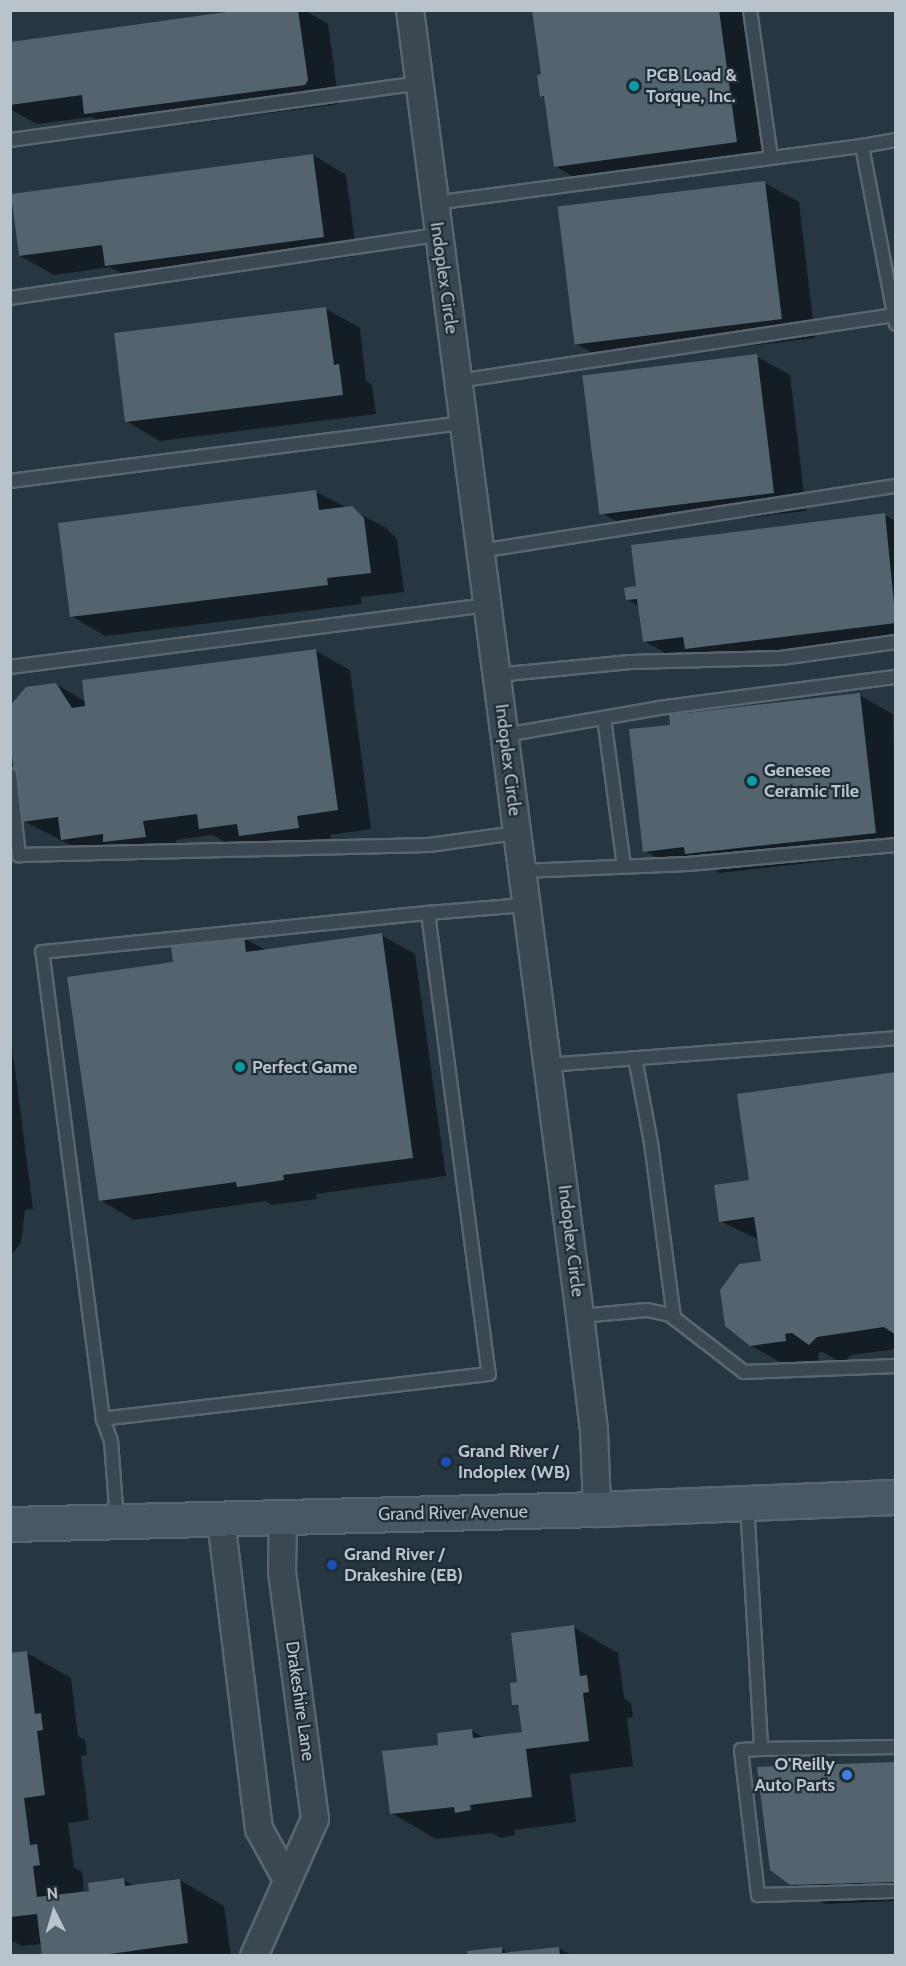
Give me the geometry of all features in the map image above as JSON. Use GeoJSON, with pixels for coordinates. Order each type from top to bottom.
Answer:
{"type":"FeatureCollection","features":[{"type":"Feature","properties":{"kind":"main road","name":"Grand River Avenue"},"geometry":{"type":"LineString","coordinates":[[10,1524],[597,1509],[896,1497]]}},
{"type":"Feature","properties":{"kind":"street","name":"Indoplex Circle"},"geometry":{"type":"LineString","coordinates":[[410,10],[580,1316],[594,1430],[597,1509]]}},
{"type":"Feature","properties":{"kind":"street","name":"Drakeshire Lane"},"geometry":{"type":"LineString","coordinates":[[254,1956],[315,1819],[282,1571],[283,1517]]}},
{"type":"Feature","properties":{"kind":"street"},"geometry":{"type":"LineString","coordinates":[[221,1520],[259,1829],[288,1880]]}},
{"type":"Feature","properties":{"kind":"lane"},"geometry":{"type":"LineString","coordinates":[[750,10],[771,158]]}},
{"type":"Feature","properties":{"kind":"lane"},"geometry":{"type":"LineString","coordinates":[[10,140],[420,82]]}},
{"type":"Feature","properties":{"kind":"lane"},"geometry":{"type":"LineString","coordinates":[[434,203],[896,140]]}},
{"type":"Feature","properties":{"kind":"lane"},"geometry":{"type":"LineString","coordinates":[[458,381],[895,319],[862,146]]}},
{"type":"Feature","properties":{"kind":"lane"},"geometry":{"type":"LineString","coordinates":[[10,298],[439,236]]}},
{"type":"Feature","properties":{"kind":"lane"},"geometry":{"type":"LineString","coordinates":[[10,481],[463,423]]}},
{"type":"Feature","properties":{"kind":"lane"},"geometry":{"type":"LineString","coordinates":[[480,551],[896,486]]}},
{"type":"Feature","properties":{"kind":"lane"},"geometry":{"type":"LineString","coordinates":[[10,667],[487,605]]}},
{"type":"Feature","properties":{"kind":"lane"},"geometry":{"type":"LineString","coordinates":[[496,675],[630,662],[781,658],[896,642]]}},
{"type":"Feature","properties":{"kind":"lane"},"geometry":{"type":"LineString","coordinates":[[505,735],[604,718],[896,677]]}},
{"type":"Feature","properties":{"kind":"lane"},"geometry":{"type":"LineString","coordinates":[[604,718],[624,866]]}},
{"type":"Feature","properties":{"kind":"lane"},"geometry":{"type":"LineString","coordinates":[[10,775],[19,855],[429,845],[517,833]]}},
{"type":"Feature","properties":{"kind":"lane"},"geometry":{"type":"LineString","coordinates":[[522,871],[624,866],[896,845]]}},
{"type":"Feature","properties":{"kind":"lane"},"geometry":{"type":"LineString","coordinates":[[117,1522],[111,1441],[104,1419],[42,952],[525,905]]}},
{"type":"Feature","properties":{"kind":"lane"},"geometry":{"type":"LineString","coordinates":[[104,1419],[489,1374],[428,914]]}},
{"type":"Feature","properties":{"kind":"lane"},"geometry":{"type":"LineString","coordinates":[[548,1065],[896,1038]]}},
{"type":"Feature","properties":{"kind":"lane"},"geometry":{"type":"LineString","coordinates":[[635,1058],[651,1143],[674,1318]]}},
{"type":"Feature","properties":{"kind":"lane"},"geometry":{"type":"LineString","coordinates":[[580,1316],[647,1310],[674,1318],[744,1372],[896,1366]]}},
{"type":"Feature","properties":{"kind":"lane"},"geometry":{"type":"LineString","coordinates":[[747,1502],[761,1749]]}},
{"type":"Feature","properties":{"kind":"lane"},"geometry":{"type":"LineString","coordinates":[[896,1747],[741,1750],[758,1895],[896,1891]]}},
{"type":"Feature","properties":{"kind":"building"},"geometry":{"type":"Polygon","coordinates":[[[241,10],[298,10],[308,80],[305,85],[84,114],[82,95],[10,105],[10,42],[241,10]]]}},
{"type":"Feature","properties":{"kind":"building","name":"PCB Load & Torque, Inc."},"geometry":{"type":"Polygon","coordinates":[[[532,10],[719,10],[737,142],[554,167],[544,96],[540,97],[537,75],[541,74],[532,10]]]}},
{"type":"Feature","properties":{"kind":"building"},"geometry":{"type":"Polygon","coordinates":[[[313,154],[324,237],[105,266],[102,245],[19,256],[11,194],[313,154]]]}},
{"type":"Feature","properties":{"kind":"building"},"geometry":{"type":"Polygon","coordinates":[[[765,181],[782,319],[574,344],[558,206],[765,181]]]}},
{"type":"Feature","properties":{"kind":"building"},"geometry":{"type":"Polygon","coordinates":[[[326,307],[334,365],[339,364],[343,395],[125,422],[114,333],[326,307]]]}},
{"type":"Feature","properties":{"kind":"building"},"geometry":{"type":"Polygon","coordinates":[[[757,354],[774,493],[599,514],[582,375],[757,354]]]}},
{"type":"Feature","properties":{"kind":"building"},"geometry":{"type":"Polygon","coordinates":[[[316,490],[319,510],[352,506],[364,518],[371,573],[327,578],[328,585],[70,617],[58,523],[316,490]]]}},
{"type":"Feature","properties":{"kind":"building"},"geometry":{"type":"Polygon","coordinates":[[[885,513],[896,623],[685,649],[683,637],[643,642],[637,599],[626,600],[624,588],[636,586],[631,545],[885,513]]]}},
{"type":"Feature","properties":{"kind":"building"},"geometry":{"type":"Polygon","coordinates":[[[316,649],[338,810],[297,816],[299,828],[239,836],[237,824],[199,829],[197,814],[143,821],[146,837],[103,842],[103,834],[61,840],[58,817],[21,822],[10,741],[10,706],[26,687],[56,683],[72,708],[85,706],[82,680],[316,649]]]}},
{"type":"Feature","properties":{"kind":"building","name":"Genesee Ceramic Tile"},"geometry":{"type":"Polygon","coordinates":[[[860,693],[876,833],[685,854],[684,847],[643,852],[629,729],[670,725],[669,715],[860,693]]]}},
{"type":"Feature","properties":{"kind":"building","name":"Perfect Game"},"geometry":{"type":"Polygon","coordinates":[[[382,933],[413,1158],[283,1175],[284,1180],[237,1187],[236,1182],[99,1201],[67,977],[173,962],[171,947],[244,936],[246,952],[382,933]]]}},
{"type":"Feature","properties":{"kind":"building"},"geometry":{"type":"Polygon","coordinates":[[[896,1072],[896,1335],[884,1327],[817,1337],[809,1345],[792,1333],[785,1334],[786,1341],[750,1346],[725,1326],[720,1290],[739,1264],[761,1261],[754,1217],[719,1222],[714,1185],[749,1180],[737,1094],[896,1072]]]}},
{"type":"Feature","properties":{"kind":"building"},"geometry":{"type":"Polygon","coordinates":[[[574,1625],[580,1676],[587,1675],[589,1692],[583,1693],[589,1741],[526,1749],[532,1797],[470,1805],[471,1810],[455,1813],[454,1807],[390,1814],[382,1751],[438,1745],[437,1733],[472,1729],[473,1738],[522,1732],[518,1705],[512,1705],[510,1683],[517,1682],[511,1633],[574,1625]]]}},
{"type":"Feature","properties":{"kind":"building"},"geometry":{"type":"Polygon","coordinates":[[[27,1651],[35,1714],[41,1713],[43,1730],[37,1731],[45,1795],[24,1798],[30,1845],[37,1844],[40,1865],[33,1866],[37,1897],[89,1891],[88,1883],[124,1878],[125,1886],[180,1879],[188,1943],[96,1956],[42,1956],[37,1914],[10,1917],[10,1653],[27,1651]]]}},
{"type":"Feature","properties":{"kind":"building"},"geometry":{"type":"Polygon","coordinates":[[[896,1762],[896,1882],[790,1885],[770,1870],[757,1767],[896,1762]]]}},
{"type":"Feature","properties":{"kind":"building"},"geometry":{"type":"Polygon","coordinates":[[[502,1947],[502,1953],[559,1947],[560,1956],[468,1956],[467,1951],[502,1947]]]}},
{"type":"Feature","properties":{"kind":"place","name":"PCB Load & Torque, Inc."},"geometry":{"type":"Point","coordinates":[634,86]}},
{"type":"Feature","properties":{"kind":"place","name":"Genesee Ceramic Tile"},"geometry":{"type":"Point","coordinates":[752,781]}},
{"type":"Feature","properties":{"kind":"place","name":"Perfect Game"},"geometry":{"type":"Point","coordinates":[240,1067]}},
{"type":"Feature","properties":{"kind":"place","name":"Grand River / Indoplex (WB)"},"geometry":{"type":"Point","coordinates":[446,1462]}},
{"type":"Feature","properties":{"kind":"place","name":"Grand River / Drakeshire (EB)"},"geometry":{"type":"Point","coordinates":[332,1565]}},
{"type":"Feature","properties":{"kind":"place","name":"O'Reilly Auto Parts"},"geometry":{"type":"Point","coordinates":[847,1775]}}]}
